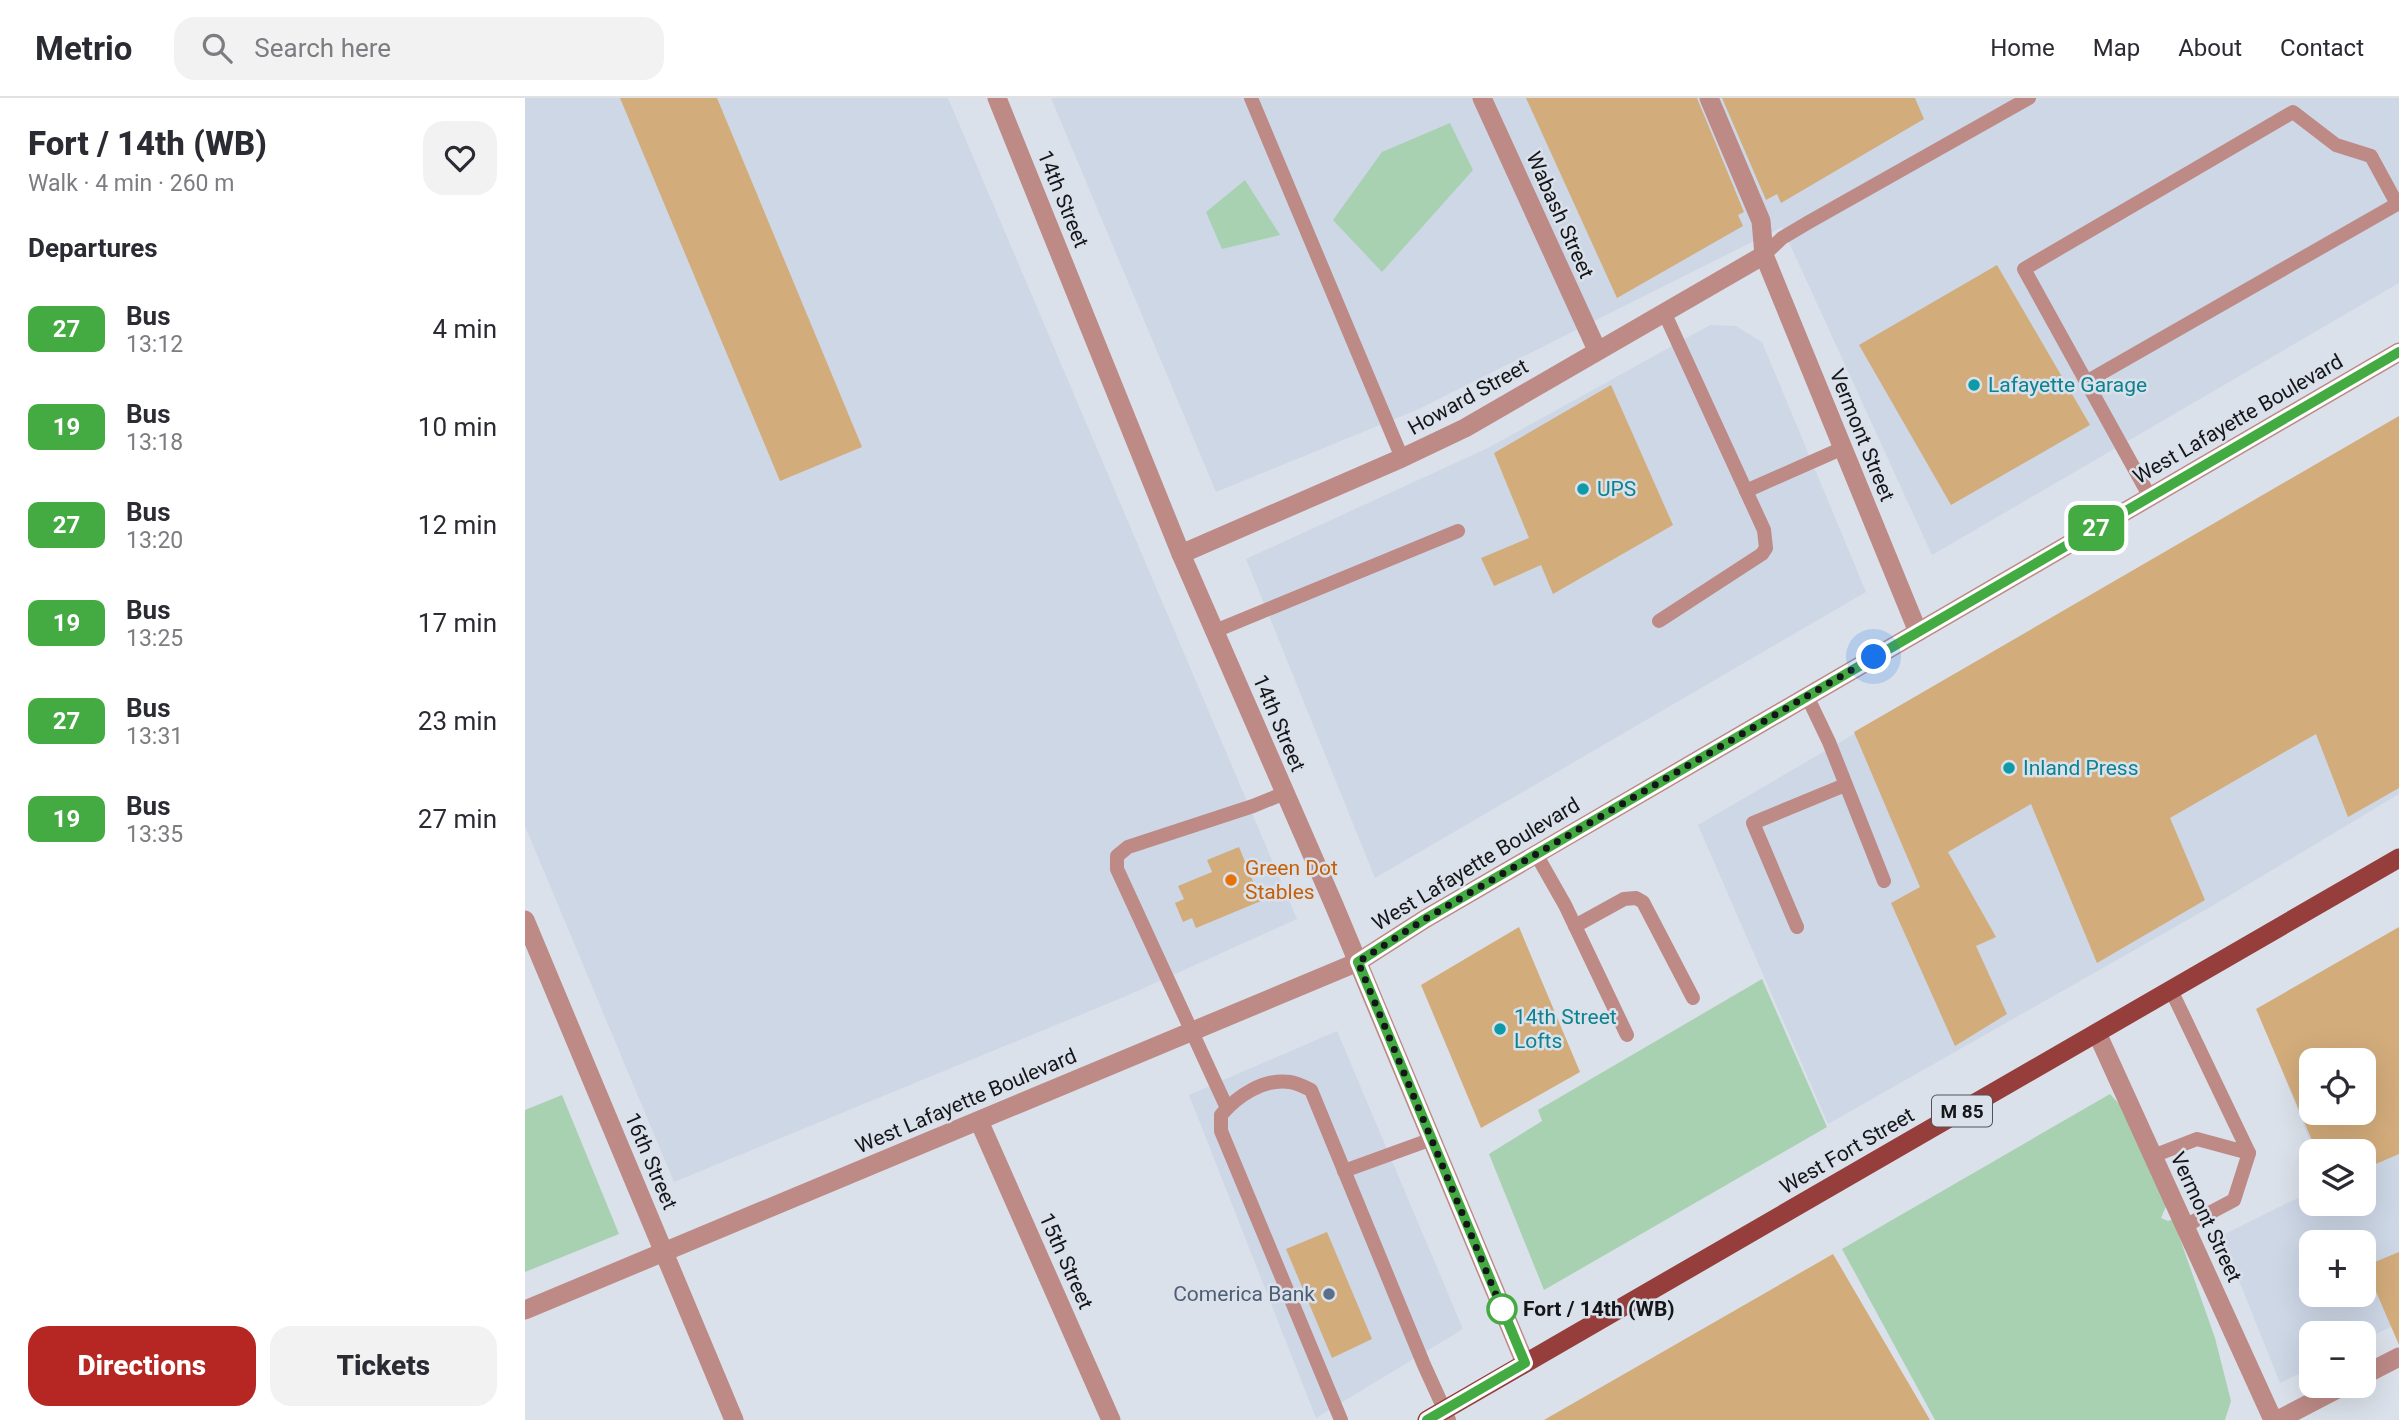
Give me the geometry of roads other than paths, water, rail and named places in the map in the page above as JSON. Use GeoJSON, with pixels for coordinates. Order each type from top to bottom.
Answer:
{"type":"FeatureCollection","features":[{"type":"Feature","properties":{"kind":"main road","name":"West Fort Street"},"geometry":{"type":"LineString","coordinates":[[1440,1417],[1525,1363],[2399,858]]}},
{"type":"Feature","properties":{"kind":"street","name":"14th Street"},"geometry":{"type":"LineString","coordinates":[[997,98],[1181,554],[1358,962],[1525,1363]]}},
{"type":"Feature","properties":{"kind":"street","name":"Wabash Street"},"geometry":{"type":"LineString","coordinates":[[1482,98],[1597,350]]}},
{"type":"Feature","properties":{"kind":"street","name":"Vermont Street"},"geometry":{"type":"LineString","coordinates":[[1709,98],[1761,221],[1764,255],[1918,632]]}},
{"type":"Feature","properties":{"kind":"street","name":"Howard Street"},"geometry":{"type":"LineString","coordinates":[[1181,554],[1465,428],[1764,255]]}},
{"type":"Feature","properties":{"kind":"street","name":"West Lafayette Boulevard"},"geometry":{"type":"LineString","coordinates":[[525,1310],[1358,962],[1425,919],[2399,352]]}},
{"type":"Feature","properties":{"kind":"street","name":"16th Street"},"geometry":{"type":"LineString","coordinates":[[525,920],[734,1420]]}},
{"type":"Feature","properties":{"kind":"street","name":"Vermont Street"},"geometry":{"type":"LineString","coordinates":[[2097,1033],[2276,1420]]}},
{"type":"Feature","properties":{"kind":"street","name":"15th Street"},"geometry":{"type":"LineString","coordinates":[[979,1121],[1111,1420]]}},
{"type":"Feature","properties":{"kind":"street"},"geometry":{"type":"LineString","coordinates":[[2376,1369],[2399,1357]]}},
{"type":"Feature","properties":{"kind":"street"},"geometry":{"type":"LineString","coordinates":[[2276,1420],[2319,1398]]}},
{"type":"Feature","properties":{"kind":"lane"},"geometry":{"type":"LineString","coordinates":[[1251,98],[1402,458]]}},
{"type":"Feature","properties":{"kind":"lane"},"geometry":{"type":"LineString","coordinates":[[1764,255],[1782,238],[1800,227],[2029,98]]}},
{"type":"Feature","properties":{"kind":"lane"},"geometry":{"type":"LineString","coordinates":[[2085,382],[2397,204],[2371,156],[2336,145],[2293,112],[2024,269],[2085,382],[2150,497]]}},
{"type":"Feature","properties":{"kind":"lane"},"geometry":{"type":"LineString","coordinates":[[1659,621],[1762,554],[1766,548],[1764,530],[1664,312]]}},
{"type":"Feature","properties":{"kind":"lane"},"geometry":{"type":"LineString","coordinates":[[1746,491],[1843,448]]}},
{"type":"Feature","properties":{"kind":"lane"},"geometry":{"type":"LineString","coordinates":[[1215,631],[1458,531]]}},
{"type":"Feature","properties":{"kind":"lane"},"geometry":{"type":"LineString","coordinates":[[1807,696],[1829,742],[1884,881]]}},
{"type":"Feature","properties":{"kind":"lane"},"geometry":{"type":"LineString","coordinates":[[1797,927],[1753,823],[1845,785]]}},
{"type":"Feature","properties":{"kind":"lane"},"geometry":{"type":"LineString","coordinates":[[1227,1108],[1117,869],[1118,856],[1128,847],[1254,806],[1285,793]]}},
{"type":"Feature","properties":{"kind":"lane"},"geometry":{"type":"LineString","coordinates":[[1536,854],[1575,926],[1627,1035]]}},
{"type":"Feature","properties":{"kind":"lane"},"geometry":{"type":"LineString","coordinates":[[1575,926],[1623,899],[1636,898],[1643,902],[1693,999]]}},
{"type":"Feature","properties":{"kind":"lane"},"geometry":{"type":"LineString","coordinates":[[2171,990],[2249,1153],[2234,1199],[2185,1226]]}},
{"type":"Feature","properties":{"kind":"lane"},"geometry":{"type":"LineString","coordinates":[[1341,1420],[1221,1132],[1221,1115],[1227,1108],[1241,1095],[1269,1083],[1290,1082],[1311,1090],[1440,1417]]}},
{"type":"Feature","properties":{"kind":"lane"},"geometry":{"type":"LineString","coordinates":[[1345,1171],[1431,1139]]}},
{"type":"Feature","properties":{"kind":"lane"},"geometry":{"type":"LineString","coordinates":[[2153,1156],[2197,1139],[2249,1153]]}},
{"type":"Feature","properties":{"kind":"place","name":"Lafayette Garage"},"geometry":{"type":"Point","coordinates":[1974,385]}},
{"type":"Feature","properties":{"kind":"place","name":"UPS"},"geometry":{"type":"Point","coordinates":[1583,489]}},
{"type":"Feature","properties":{"kind":"place","name":"Inland Press"},"geometry":{"type":"Point","coordinates":[2009,768]}},
{"type":"Feature","properties":{"kind":"place","name":"Green Dot Stables"},"geometry":{"type":"Point","coordinates":[1231,880]}},
{"type":"Feature","properties":{"kind":"place","name":"14th Street Lofts"},"geometry":{"type":"Point","coordinates":[1500,1029]}},
{"type":"Feature","properties":{"kind":"place","name":"Comerica Bank"},"geometry":{"type":"Point","coordinates":[1329,1294]}},
{"type":"Feature","properties":{"kind":"place","name":"Fort / 14th (WB)"},"geometry":{"type":"Point","coordinates":[1502,1309]}}]}
